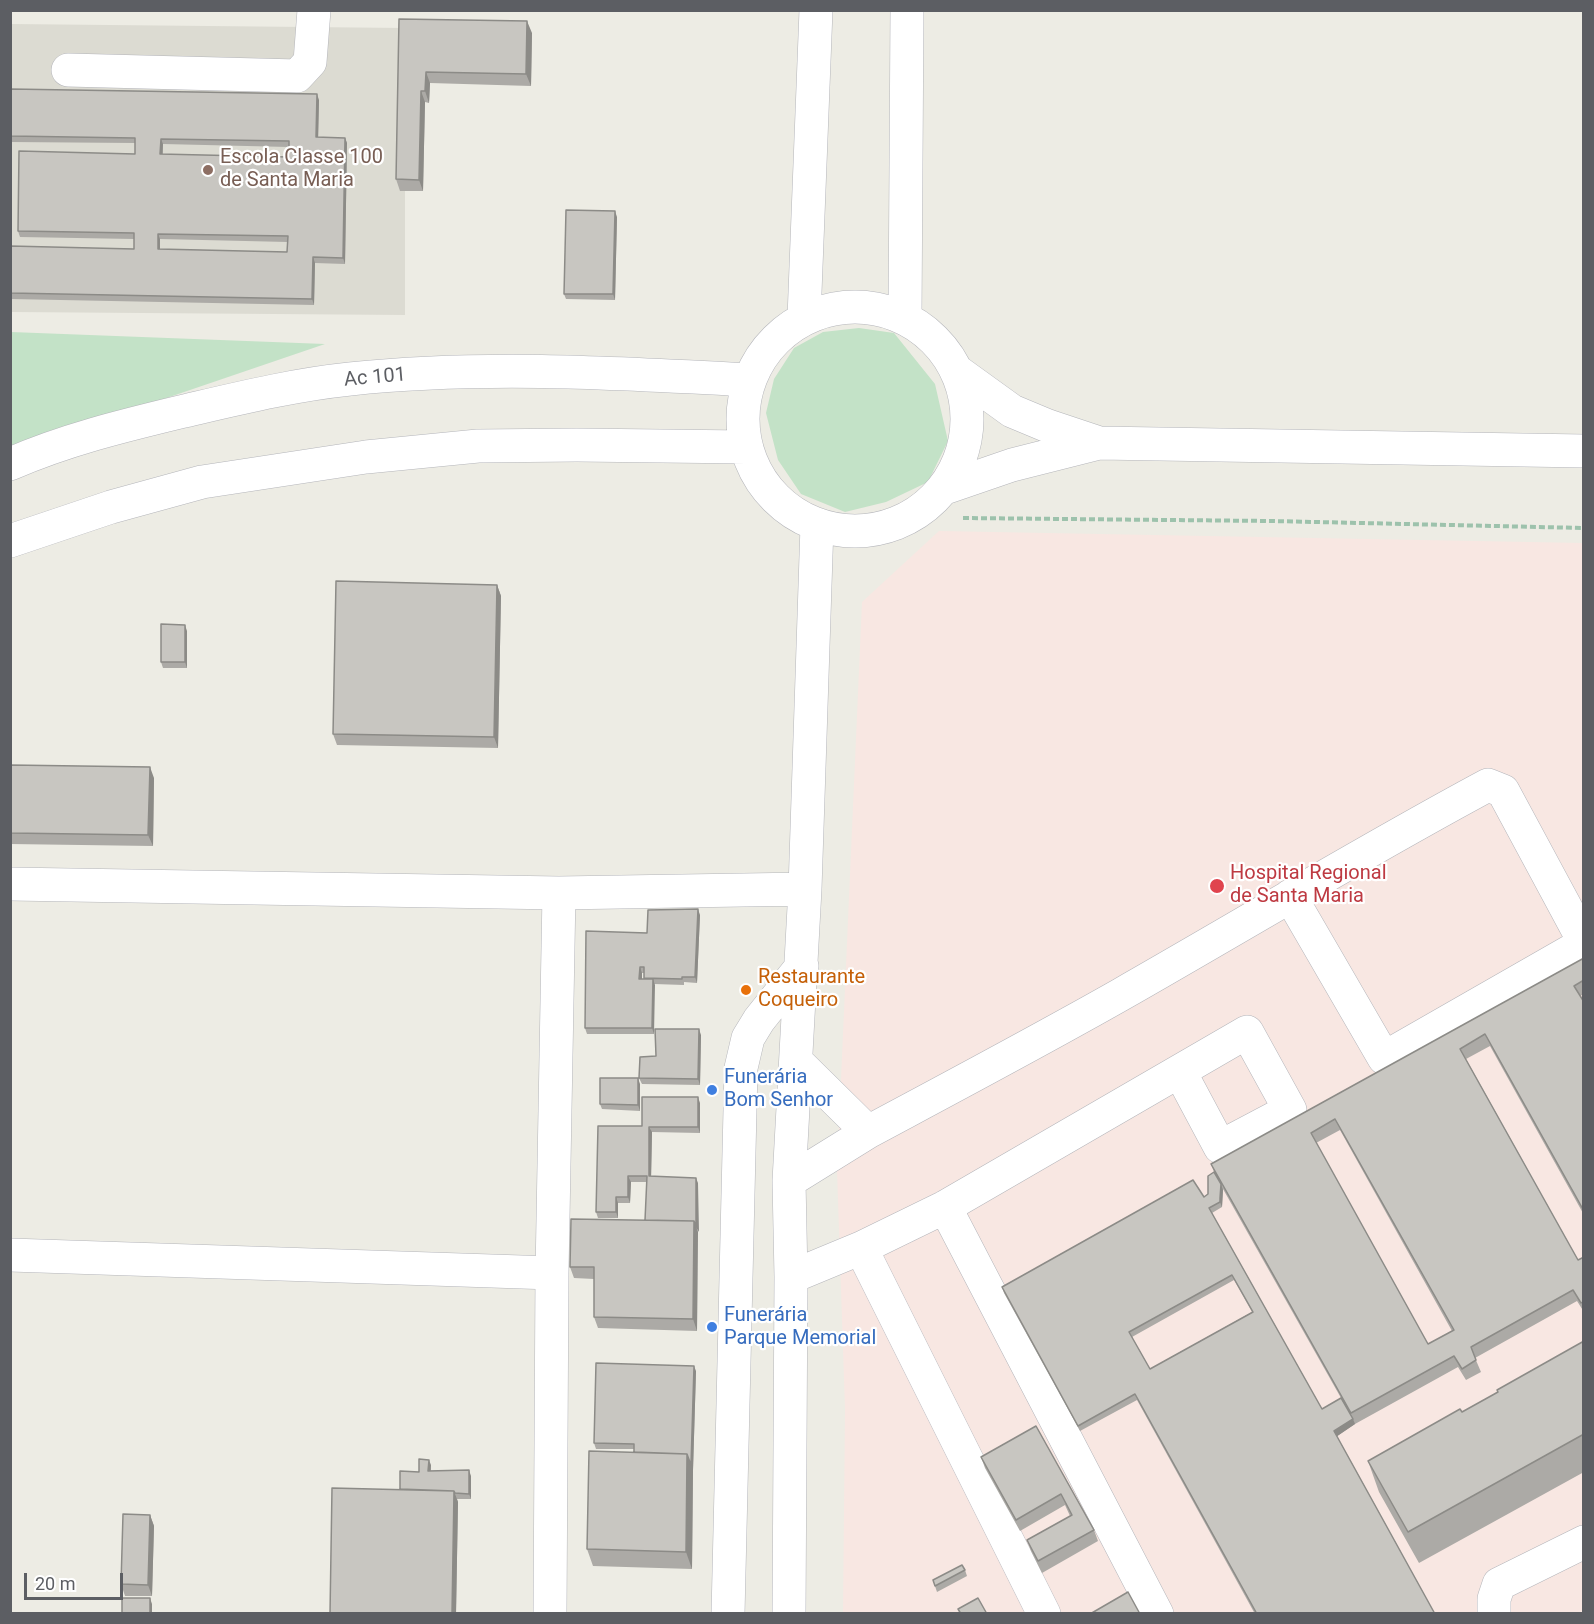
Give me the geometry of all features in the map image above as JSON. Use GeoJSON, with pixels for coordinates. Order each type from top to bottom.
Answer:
{"type":"FeatureCollection","features":[{"type":"Feature","properties":{"kind":"street"},"geometry":{"type":"LineString","coordinates":[[68,70],[297,76],[310,62],[314,10]]}},
{"type":"Feature","properties":{"kind":"street"},"geometry":{"type":"LineString","coordinates":[[804,318],[816,10]]}},
{"type":"Feature","properties":{"kind":"street"},"geometry":{"type":"LineString","coordinates":[[905,317],[907,10]]}},
{"type":"Feature","properties":{"kind":"street"},"geometry":{"type":"LineString","coordinates":[[931,509],[963,452],[968,411],[958,372],[936,339],[905,317],[872,307],[837,307],[804,318],[781,334],[763,354],[750,380],[743,413],[746,447],[761,481],[785,507],[817,525],[864,532],[931,509],[1012,465],[1099,443],[1584,451]]}},
{"type":"Feature","properties":{"kind":"street"},"geometry":{"type":"LineString","coordinates":[[958,372],[1012,411],[1099,443]]}},
{"type":"Feature","properties":{"kind":"street","name":"Ac 101"},"geometry":{"type":"LineString","coordinates":[[10,464],[48,448],[129,424],[265,392],[348,379],[426,373],[601,373],[750,380]]}},
{"type":"Feature","properties":{"kind":"street"},"geometry":{"type":"LineString","coordinates":[[10,542],[111,507],[202,482],[366,457],[478,446],[746,447]]}},
{"type":"Feature","properties":{"kind":"street"},"geometry":{"type":"LineString","coordinates":[[789,1614],[791,1277],[789,1181],[806,889],[817,525]]}},
{"type":"Feature","properties":{"kind":"street"},"geometry":{"type":"LineString","coordinates":[[789,1181],[868,1132],[1120,995],[1290,896],[1488,785],[1503,791],[1581,936],[1578,947],[1384,1058],[1290,896]]}},
{"type":"Feature","properties":{"kind":"street"},"geometry":{"type":"LineString","coordinates":[[10,884],[559,893],[806,889]]}},
{"type":"Feature","properties":{"kind":"street"},"geometry":{"type":"LineString","coordinates":[[550,1614],[552,1273],[559,893]]}},
{"type":"Feature","properties":{"kind":"street"},"geometry":{"type":"LineString","coordinates":[[728,1614],[741,1068],[748,1038],[759,1020],[802,966]]}},
{"type":"Feature","properties":{"kind":"street"},"geometry":{"type":"LineString","coordinates":[[796,1062],[868,1132]]}},
{"type":"Feature","properties":{"kind":"street"},"geometry":{"type":"LineString","coordinates":[[791,1277],[861,1248],[945,1207],[1179,1072]]}},
{"type":"Feature","properties":{"kind":"street"},"geometry":{"type":"LineString","coordinates":[[945,1207],[1157,1614]]}},
{"type":"Feature","properties":{"kind":"street"},"geometry":{"type":"LineString","coordinates":[[861,1248],[1044,1614]]}},
{"type":"Feature","properties":{"kind":"street"},"geometry":{"type":"LineString","coordinates":[[10,1255],[552,1273]]}},
{"type":"Feature","properties":{"kind":"street"},"geometry":{"type":"LineString","coordinates":[[1494,1614],[1494,1599],[1499,1584],[1584,1542]]}},
{"type":"Feature","properties":{"kind":"path"},"geometry":{"type":"LineString","coordinates":[[961,518],[1283,521],[1584,528]]}},
{"type":"Feature","properties":{"kind":"shaded area","name":"Escola Classe 100 de Santa Maria"},"geometry":{"type":"Polygon","coordinates":[[[11,24],[405,28],[405,315],[11,312],[11,24]]]}},
{"type":"Feature","properties":{"kind":"shaded area","name":"Hospital Regional de Santa Maria"},"geometry":{"type":"Polygon","coordinates":[[[939,531],[1583,543],[1583,1613],[843,1614],[845,1409],[837,1170],[862,602],[939,531]]]}},
{"type":"Feature","properties":{"kind":"green space"},"geometry":{"type":"Polygon","coordinates":[[[859,328],[894,333],[935,384],[948,441],[928,482],[886,502],[845,512],[801,494],[778,460],[766,413],[774,379],[794,348],[823,332],[859,328]]]}},
{"type":"Feature","properties":{"kind":"green space"},"geometry":{"type":"Polygon","coordinates":[[[11,332],[325,344],[11,451],[11,332]]]}},
{"type":"Feature","properties":{"kind":"building"},"geometry":{"type":"Polygon","coordinates":[[[399,19],[527,21],[526,74],[426,72],[425,91],[421,91],[419,180],[396,179],[399,19]]]}},
{"type":"Feature","properties":{"kind":"building"},"geometry":{"type":"Polygon","coordinates":[[[10,89],[317,94],[316,137],[345,138],[343,258],[313,257],[312,299],[10,293],[10,246],[134,249],[134,233],[18,231],[19,151],[135,154],[135,138],[10,136],[10,89]],[[161,139],[160,154],[289,157],[289,141],[161,139]],[[158,234],[158,249],[287,252],[288,236],[158,234]]]}},
{"type":"Feature","properties":{"kind":"building"},"geometry":{"type":"Polygon","coordinates":[[[566,210],[615,211],[613,294],[564,294],[566,210]]]}},
{"type":"Feature","properties":{"kind":"building"},"geometry":{"type":"Polygon","coordinates":[[[336,581],[497,585],[494,737],[333,734],[336,581]]]}},
{"type":"Feature","properties":{"kind":"building"},"geometry":{"type":"Polygon","coordinates":[[[161,624],[185,625],[185,662],[161,662],[161,624]]]}},
{"type":"Feature","properties":{"kind":"building"},"geometry":{"type":"Polygon","coordinates":[[[10,765],[150,767],[148,835],[10,833],[10,765]]]}},
{"type":"Feature","properties":{"kind":"building"},"geometry":{"type":"Polygon","coordinates":[[[698,909],[695,977],[644,978],[644,967],[640,967],[639,979],[653,979],[652,1028],[585,1028],[586,931],[647,933],[648,910],[698,909]]]}},
{"type":"Feature","properties":{"kind":"building"},"geometry":{"type":"Polygon","coordinates":[[[1584,958],[1584,980],[1574,986],[1584,1002],[1584,1211],[1485,1034],[1460,1049],[1578,1260],[1584,1257],[1584,1301],[1581,1303],[1573,1290],[1471,1347],[1476,1360],[1462,1369],[1454,1356],[1351,1413],[1211,1164],[1584,958]],[[1335,1119],[1311,1133],[1428,1344],[1454,1330],[1335,1119]]]}},
{"type":"Feature","properties":{"kind":"building"},"geometry":{"type":"Polygon","coordinates":[[[655,1029],[699,1029],[698,1079],[639,1078],[640,1057],[656,1056],[655,1029]]]}},
{"type":"Feature","properties":{"kind":"building"},"geometry":{"type":"Polygon","coordinates":[[[600,1078],[638,1078],[638,1105],[600,1104],[600,1078]]]}},
{"type":"Feature","properties":{"kind":"building"},"geometry":{"type":"Polygon","coordinates":[[[642,1097],[698,1097],[698,1127],[649,1127],[649,1176],[696,1178],[696,1227],[694,1221],[645,1220],[647,1176],[628,1176],[628,1197],[616,1197],[616,1212],[596,1212],[598,1126],[642,1126],[642,1097]]]}},
{"type":"Feature","properties":{"kind":"building"},"geometry":{"type":"Polygon","coordinates":[[[1214,1172],[1221,1184],[1220,1202],[1209,1208],[1322,1409],[1341,1398],[1353,1419],[1334,1431],[1435,1614],[1257,1614],[1135,1394],[1078,1426],[1002,1287],[1193,1180],[1204,1197],[1208,1194],[1208,1176],[1214,1172]],[[1232,1275],[1129,1332],[1150,1369],[1253,1312],[1232,1275]]]}},
{"type":"Feature","properties":{"kind":"building"},"geometry":{"type":"Polygon","coordinates":[[[571,1219],[694,1221],[693,1319],[594,1317],[594,1267],[570,1267],[571,1219]]]}},
{"type":"Feature","properties":{"kind":"building"},"geometry":{"type":"Polygon","coordinates":[[[1584,1341],[1584,1434],[1408,1532],[1368,1461],[1460,1409],[1462,1412],[1498,1392],[1497,1390],[1584,1341]]]}},
{"type":"Feature","properties":{"kind":"building"},"geometry":{"type":"Polygon","coordinates":[[[596,1363],[694,1366],[691,1465],[687,1454],[634,1452],[634,1444],[594,1443],[596,1363]]]}},
{"type":"Feature","properties":{"kind":"building"},"geometry":{"type":"Polygon","coordinates":[[[1036,1426],[1094,1530],[1038,1561],[1027,1540],[1072,1515],[1061,1494],[1016,1520],[981,1457],[1036,1426]]]}},
{"type":"Feature","properties":{"kind":"building"},"geometry":{"type":"Polygon","coordinates":[[[589,1451],[687,1454],[686,1552],[587,1549],[589,1451]]]}},
{"type":"Feature","properties":{"kind":"building"},"geometry":{"type":"Polygon","coordinates":[[[419,1459],[429,1460],[428,1471],[469,1470],[469,1494],[454,1491],[400,1489],[400,1471],[419,1472],[419,1459]]]}},
{"type":"Feature","properties":{"kind":"building"},"geometry":{"type":"Polygon","coordinates":[[[332,1488],[454,1491],[452,1614],[330,1614],[332,1488]]]}},
{"type":"Feature","properties":{"kind":"building"},"geometry":{"type":"Polygon","coordinates":[[[123,1514],[150,1515],[148,1585],[121,1584],[123,1514]]]}},
{"type":"Feature","properties":{"kind":"building"},"geometry":{"type":"Polygon","coordinates":[[[962,1565],[965,1570],[935,1586],[933,1580],[962,1565]]]}},
{"type":"Feature","properties":{"kind":"building"},"geometry":{"type":"Polygon","coordinates":[[[1128,1592],[1140,1614],[1090,1614],[1128,1592]]]}},
{"type":"Feature","properties":{"kind":"building"},"geometry":{"type":"Polygon","coordinates":[[[122,1598],[150,1598],[150,1614],[122,1614],[122,1598]]]}},
{"type":"Feature","properties":{"kind":"building"},"geometry":{"type":"Polygon","coordinates":[[[978,1598],[987,1614],[961,1614],[958,1609],[978,1598]]]}},
{"type":"Feature","properties":{"kind":"place","name":"Escola Classe 100 de Santa Maria"},"geometry":{"type":"Point","coordinates":[208,170]}},
{"type":"Feature","properties":{"kind":"place","name":"Hospital Regional de Santa Maria"},"geometry":{"type":"Point","coordinates":[1217,886]}},
{"type":"Feature","properties":{"kind":"place","name":"Restaurante Coqueiro"},"geometry":{"type":"Point","coordinates":[746,990]}},
{"type":"Feature","properties":{"kind":"place","name":"Funerária Bom Senhor"},"geometry":{"type":"Point","coordinates":[712,1090]}},
{"type":"Feature","properties":{"kind":"place","name":"Funerária Parque Memorial"},"geometry":{"type":"Point","coordinates":[712,1327]}}]}
